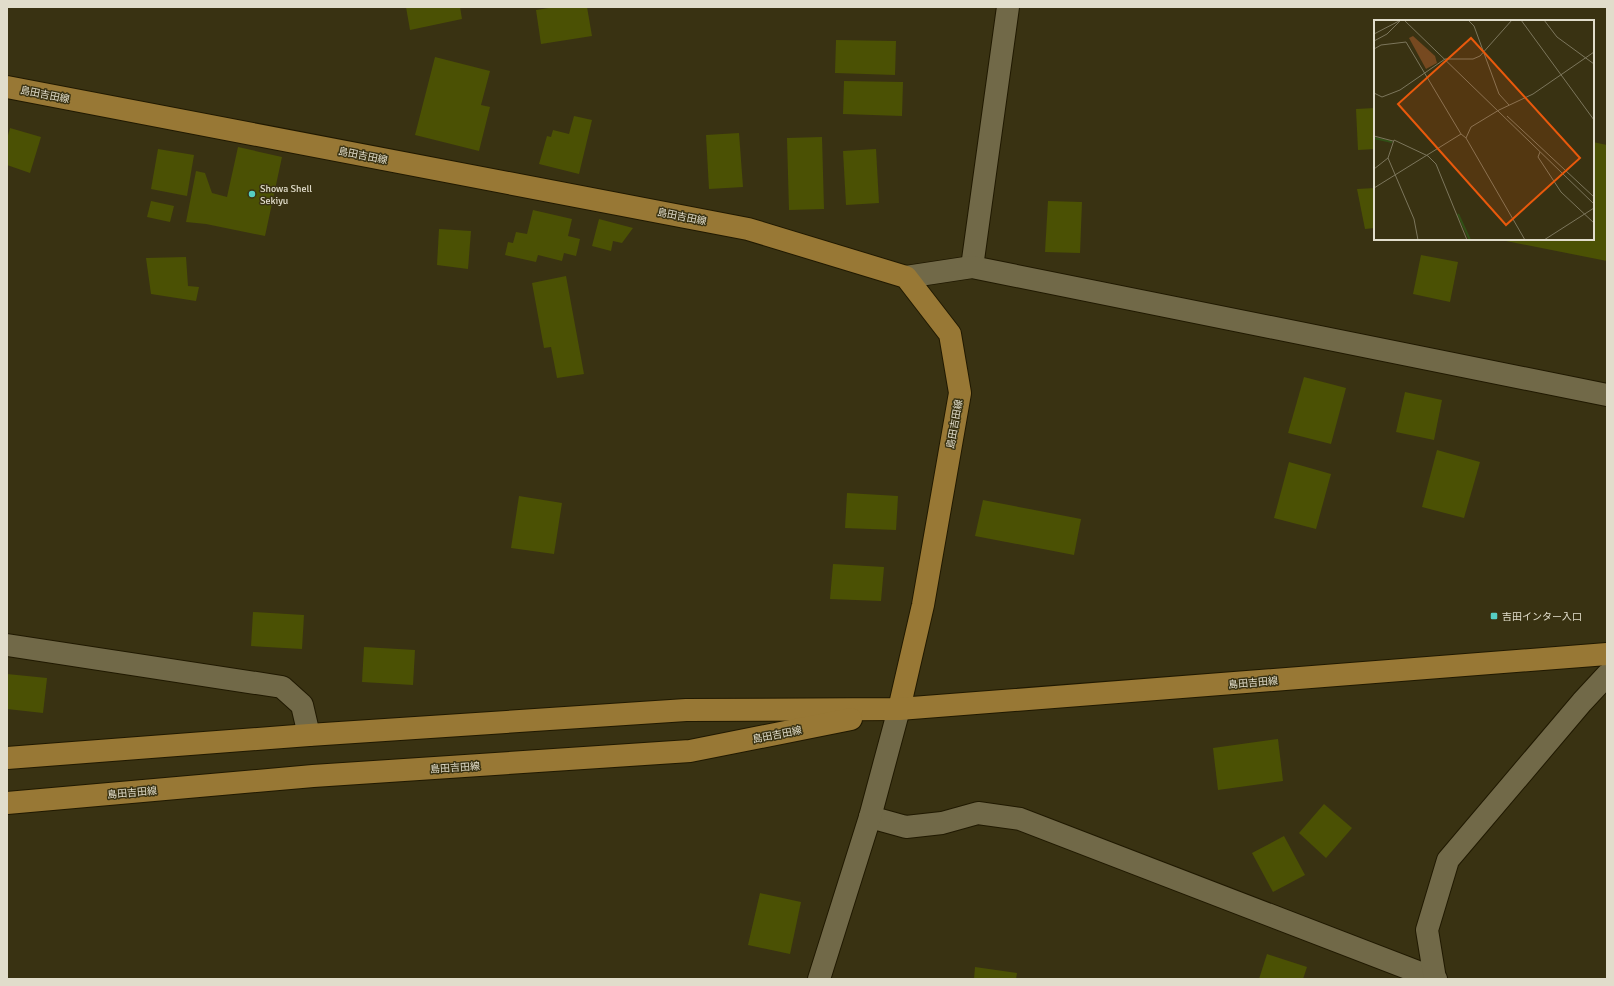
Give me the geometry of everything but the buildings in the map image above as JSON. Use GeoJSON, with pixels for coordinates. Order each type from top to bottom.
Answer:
{"type":"FeatureCollection","features":[{"type":"Feature","properties":{"kind":"main road","name":"島田吉田線"},"geometry":{"type":"LineString","coordinates":[[7,87],[748,229],[906,277],[950,334],[960,393],[923,605],[899,709]]}},
{"type":"Feature","properties":{"kind":"main road","name":"島田吉田線"},"geometry":{"type":"LineString","coordinates":[[7,758],[309,735],[686,710],[899,709],[1607,654]]}},
{"type":"Feature","properties":{"kind":"main road","name":"島田吉田線"},"geometry":{"type":"LineString","coordinates":[[7,803],[313,776],[690,751],[899,709]]}},
{"type":"Feature","properties":{"kind":"street"},"geometry":{"type":"LineString","coordinates":[[972,267],[1008,7]]}},
{"type":"Feature","properties":{"kind":"street"},"geometry":{"type":"LineString","coordinates":[[906,277],[972,267],[1607,395]]}},
{"type":"Feature","properties":{"kind":"street"},"geometry":{"type":"LineString","coordinates":[[7,645],[282,687],[302,705],[309,735]]}},
{"type":"Feature","properties":{"kind":"street"},"geometry":{"type":"LineString","coordinates":[[1435,979],[1427,930],[1448,860],[1582,702],[1607,675]]}},
{"type":"Feature","properties":{"kind":"street"},"geometry":{"type":"LineString","coordinates":[[819,979],[870,817],[899,709]]}},
{"type":"Feature","properties":{"kind":"street"},"geometry":{"type":"LineString","coordinates":[[870,817],[906,826],[942,822],[978,813],[1020,819],[1435,979]]}},
{"type":"Feature","properties":{"kind":"place","name":"Showa Shell Sekiyu"},"geometry":{"type":"Point","coordinates":[252,194]}},
{"type":"Feature","properties":{"kind":"place","name":"吉田インター入口"},"geometry":{"type":"Point","coordinates":[1494,616]}}]}
